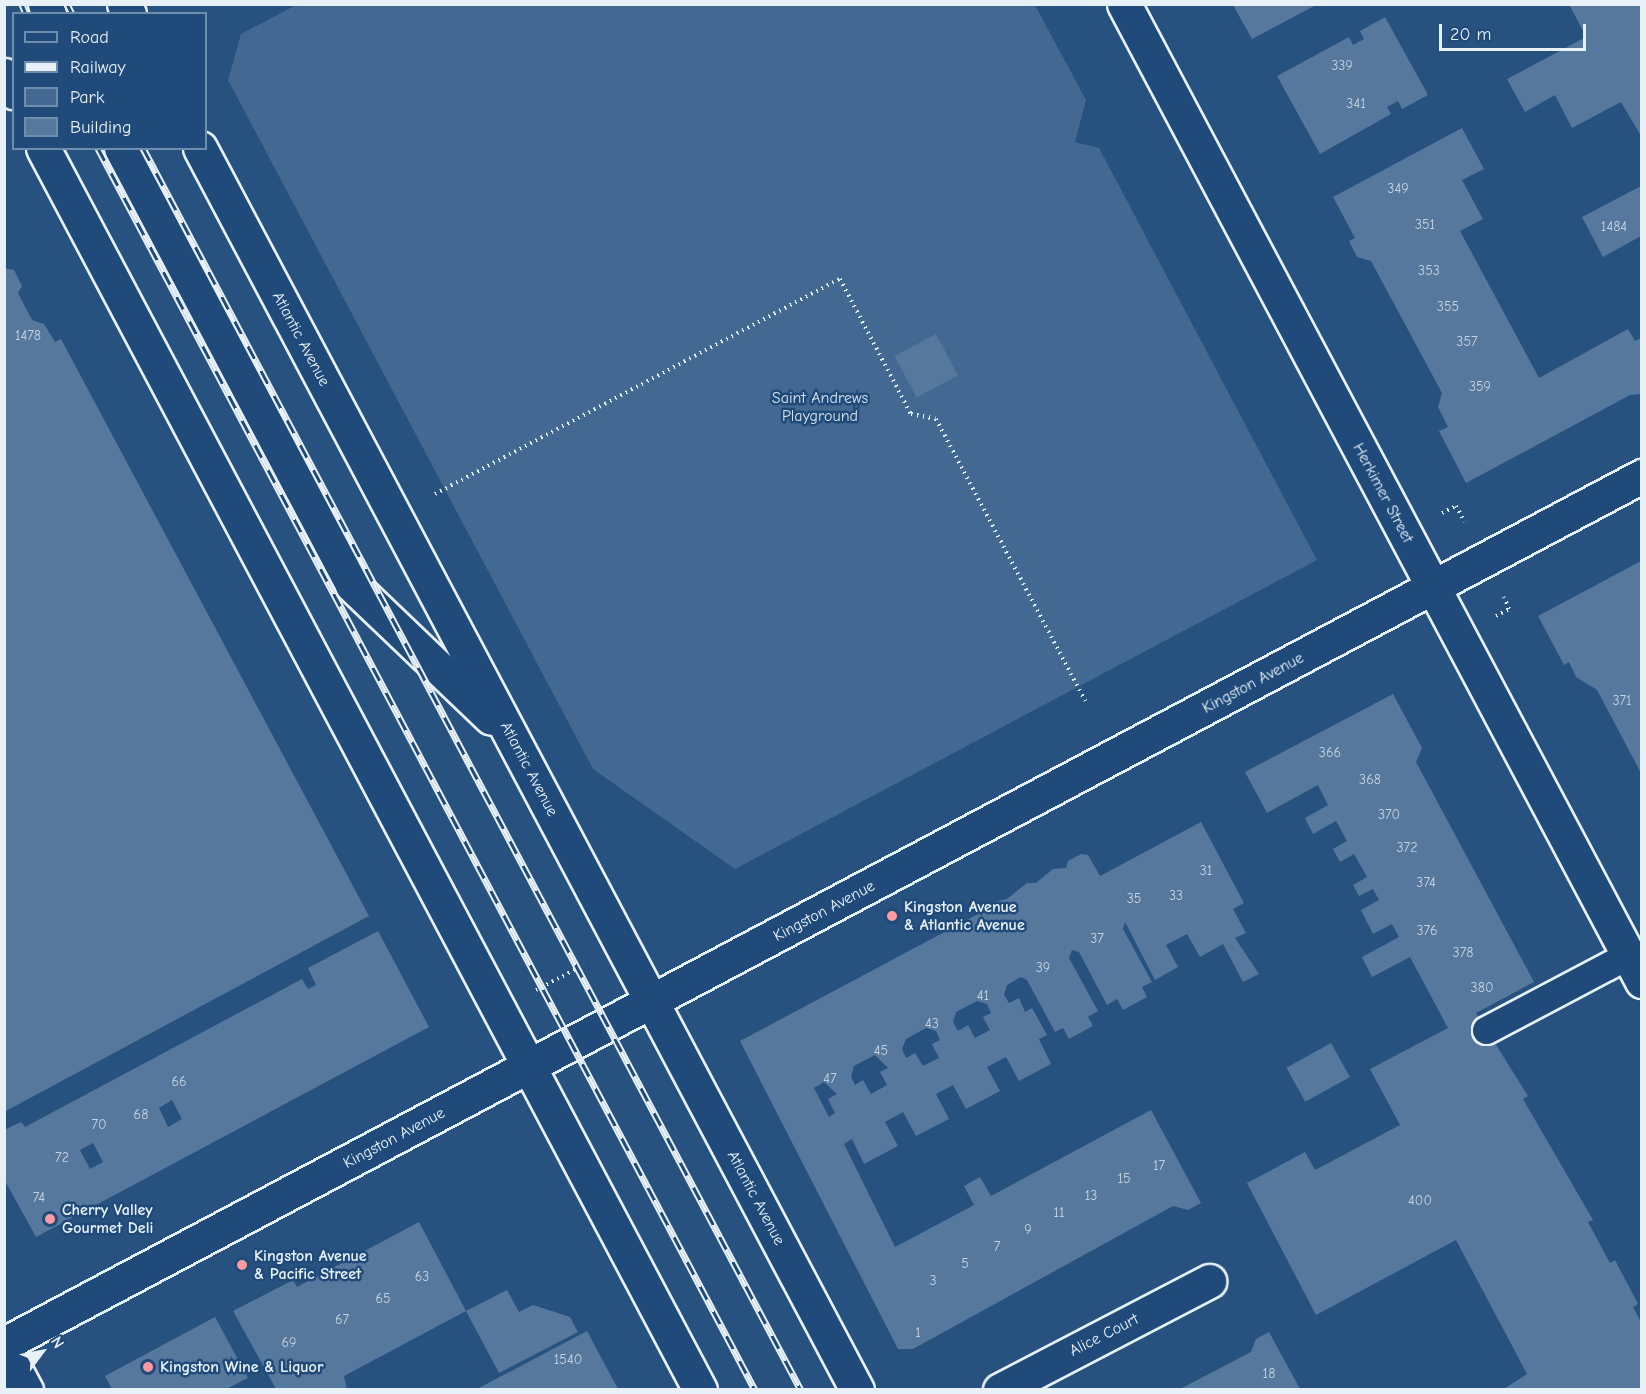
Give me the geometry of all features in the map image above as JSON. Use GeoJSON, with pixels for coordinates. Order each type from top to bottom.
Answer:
{"type":"FeatureCollection","features":[{"type":"Feature","properties":{"kind":"main road","name":"Herkimer Street"},"geometry":{"type":"LineString","coordinates":[[1124,4],[1635,968]]}},
{"type":"Feature","properties":{"kind":"main road"},"geometry":{"type":"LineString","coordinates":[[4,75],[12,89]]}},
{"type":"Feature","properties":{"kind":"main road"},"geometry":{"type":"LineString","coordinates":[[44,150],[700,1389]]}},
{"type":"Feature","properties":{"kind":"main road"},"geometry":{"type":"LineString","coordinates":[[122,150],[352,585],[512,738]]}},
{"type":"Feature","properties":{"kind":"main road","name":"Atlantic Avenue"},"geometry":{"type":"LineString","coordinates":[[201,150],[857,1389]]}},
{"type":"Feature","properties":{"kind":"main road","name":"Kingston Avenue"},"geometry":{"type":"LineString","coordinates":[[4,1344],[1641,476]]}},
{"type":"Feature","properties":{"kind":"main road","name":"Alice Court"},"geometry":{"type":"LineString","coordinates":[[1000,1389],[1209,1281]]}},
{"type":"Feature","properties":{"kind":"main road"},"geometry":{"type":"LineString","coordinates":[[4,1349],[26,1389]]}},
{"type":"Feature","properties":{"kind":"lane"},"geometry":{"type":"LineString","coordinates":[[1486,1030],[1635,968]]}},
{"type":"Feature","properties":{"kind":"path"},"geometry":{"type":"LineString","coordinates":[[435,494],[840,279],[911,414],[936,419],[1086,701]]}},
{"type":"Feature","properties":{"kind":"path"},"geometry":{"type":"LineString","coordinates":[[1439,515],[1456,506],[1466,524]]}},
{"type":"Feature","properties":{"kind":"path"},"geometry":{"type":"LineString","coordinates":[[1495,616],[1509,609],[1502,593]]}},
{"type":"Feature","properties":{"kind":"path"},"geometry":{"type":"LineString","coordinates":[[527,995],[584,965]]}},
{"type":"Feature","properties":{"kind":"green space","name":"Saint Andrews Playground"},"geometry":{"type":"Polygon","coordinates":[[[296,5],[1035,5],[1086,100],[1075,142],[1099,148],[1317,560],[735,869],[593,769],[228,80],[241,34],[296,5]]]}},
{"type":"Feature","properties":{"kind":"building"},"geometry":{"type":"Polygon","coordinates":[[[1569,4],[1641,4],[1641,136],[1621,102],[1572,128],[1555,95],[1525,112],[1507,79],[1586,37],[1569,4]]]}},
{"type":"Feature","properties":{"kind":"building"},"geometry":{"type":"Polygon","coordinates":[[[1233,5],[1316,5],[1252,39],[1233,5]]]}},
{"type":"Feature","properties":{"kind":"building"},"geometry":{"type":"Polygon","coordinates":[[[1385,17],[1428,95],[1402,109],[1398,101],[1387,107],[1391,114],[1320,154],[1277,76],[1349,37],[1353,45],[1364,39],[1360,31],[1385,17]]]}},
{"type":"Feature","properties":{"kind":"building"},"geometry":{"type":"Polygon","coordinates":[[[1462,128],[1484,169],[1462,180],[1483,219],[1460,231],[1539,378],[1628,329],[1635,341],[1641,338],[1641,394],[1630,395],[1466,483],[1439,431],[1448,427],[1438,407],[1442,393],[1371,261],[1357,257],[1349,241],[1355,238],[1333,197],[1462,128]]]}},
{"type":"Feature","properties":{"kind":"building"},"geometry":{"type":"Polygon","coordinates":[[[1641,186],[1641,236],[1603,257],[1582,217],[1641,186]]]}},
{"type":"Feature","properties":{"kind":"building"},"geometry":{"type":"Polygon","coordinates":[[[4,268],[14,270],[22,286],[18,293],[32,320],[44,324],[55,342],[61,339],[369,916],[4,1112],[4,268]]]}},
{"type":"Feature","properties":{"kind":"building"},"geometry":{"type":"Polygon","coordinates":[[[936,334],[958,375],[917,398],[895,356],[936,334]]]}},
{"type":"Feature","properties":{"kind":"building"},"geometry":{"type":"Polygon","coordinates":[[[1641,561],[1641,773],[1597,690],[1576,677],[1569,662],[1564,665],[1538,616],[1641,561]]]}},
{"type":"Feature","properties":{"kind":"building"},"geometry":{"type":"Polygon","coordinates":[[[1393,694],[1422,748],[1416,762],[1534,982],[1476,1013],[1528,1096],[1523,1099],[1593,1220],[1588,1222],[1610,1263],[1615,1260],[1638,1304],[1633,1307],[1641,1322],[1641,1389],[1504,1389],[1527,1374],[1456,1240],[1316,1315],[1247,1183],[1305,1152],[1315,1170],[1400,1125],[1370,1069],[1448,1028],[1410,957],[1372,977],[1362,957],[1399,937],[1392,924],[1373,934],[1361,910],[1379,900],[1373,889],[1359,896],[1353,885],[1367,877],[1354,854],[1340,862],[1333,849],[1347,841],[1336,821],[1313,834],[1305,818],[1328,805],[1318,785],[1267,813],[1245,772],[1393,694]]]}},
{"type":"Feature","properties":{"kind":"building"},"geometry":{"type":"Polygon","coordinates":[[[1201,822],[1244,903],[1233,909],[1246,933],[1235,938],[1259,974],[1243,982],[1223,944],[1200,957],[1187,934],[1166,945],[1178,967],[1155,980],[1125,922],[1123,929],[1152,982],[1142,987],[1147,997],[1123,1010],[1117,999],[1107,1005],[1079,952],[1072,950],[1069,958],[1098,1011],[1088,1017],[1093,1026],[1069,1039],[1063,1028],[1055,1032],[1027,980],[1021,977],[1007,985],[1004,995],[1009,1003],[1019,998],[1025,1012],[1032,1008],[1047,1035],[1039,1039],[1051,1064],[1019,1081],[1006,1057],[987,1067],[1000,1091],[966,1109],[953,1085],[936,1094],[949,1119],[916,1136],[903,1112],[885,1122],[898,1146],[864,1164],[852,1139],[844,1144],[895,1247],[974,1205],[964,1186],[980,1177],[991,1196],[1151,1110],[1201,1203],[1188,1210],[1173,1206],[913,1349],[898,1349],[740,1041],[982,912],[988,903],[1007,899],[1027,883],[1036,883],[1053,869],[1066,868],[1068,861],[1081,854],[1088,855],[1100,876],[1201,822]],[[977,1001],[956,1012],[953,1022],[958,1031],[968,1025],[975,1038],[990,1030],[983,1017],[991,1013],[987,1004],[977,1001]],[[926,1028],[906,1039],[902,1049],[906,1058],[915,1053],[923,1066],[939,1058],[932,1044],[940,1040],[936,1031],[926,1028]],[[875,1055],[854,1066],[851,1077],[855,1085],[863,1080],[871,1094],[887,1085],[880,1072],[888,1068],[875,1055]],[[824,1082],[814,1088],[829,1117],[835,1113],[828,1099],[837,1094],[824,1082]]]}},
{"type":"Feature","properties":{"kind":"building"},"geometry":{"type":"Polygon","coordinates":[[[378,931],[429,1027],[36,1237],[4,1179],[4,1130],[21,1122],[25,1127],[302,979],[308,989],[316,985],[308,968],[378,931]],[[172,1100],[159,1108],[168,1127],[182,1119],[172,1100]],[[93,1143],[80,1150],[90,1169],[103,1162],[93,1143]]]}},
{"type":"Feature","properties":{"kind":"building"},"geometry":{"type":"Polygon","coordinates":[[[1331,1043],[1350,1077],[1305,1102],[1286,1068],[1331,1043]]]}},
{"type":"Feature","properties":{"kind":"building"},"geometry":{"type":"Polygon","coordinates":[[[419,1222],[466,1311],[344,1376],[347,1389],[276,1389],[233,1311],[293,1280],[297,1287],[419,1222]]]}},
{"type":"Feature","properties":{"kind":"building"},"geometry":{"type":"Polygon","coordinates":[[[507,1290],[519,1312],[533,1305],[570,1317],[578,1332],[499,1373],[466,1311],[507,1290]]]}},
{"type":"Feature","properties":{"kind":"building"},"geometry":{"type":"Polygon","coordinates":[[[215,1317],[248,1378],[226,1389],[112,1389],[105,1376],[215,1317]]]}},
{"type":"Feature","properties":{"kind":"building"},"geometry":{"type":"Polygon","coordinates":[[[587,1331],[618,1389],[477,1389],[587,1331]]]}},
{"type":"Feature","properties":{"kind":"building"},"geometry":{"type":"Polygon","coordinates":[[[1269,1332],[1300,1389],[1180,1389],[1251,1352],[1256,1339],[1269,1332]]]}},
{"type":"Feature","properties":{"kind":"railway"},"geometry":{"type":"LineString","coordinates":[[22,4],[25,12]]}},
{"type":"Feature","properties":{"kind":"railway"},"geometry":{"type":"LineString","coordinates":[[67,4],[71,12]]}},
{"type":"Feature","properties":{"kind":"railway"},"geometry":{"type":"LineString","coordinates":[[99,150],[755,1390]]}},
{"type":"Feature","properties":{"kind":"railway"},"geometry":{"type":"LineString","coordinates":[[144,150],[801,1390]]}},
{"type":"Feature","properties":{"kind":"place","name":"Kingston Avenue & Atlantic Avenue"},"geometry":{"type":"Point","coordinates":[892,916]}},
{"type":"Feature","properties":{"kind":"place","name":"Cherry Valley Gourmet Deli"},"geometry":{"type":"Point","coordinates":[50,1219]}},
{"type":"Feature","properties":{"kind":"place","name":"Kingston Avenue & Pacific Street"},"geometry":{"type":"Point","coordinates":[242,1265]}},
{"type":"Feature","properties":{"kind":"place","name":"Kingston Wine & Liquor"},"geometry":{"type":"Point","coordinates":[148,1367]}}]}
